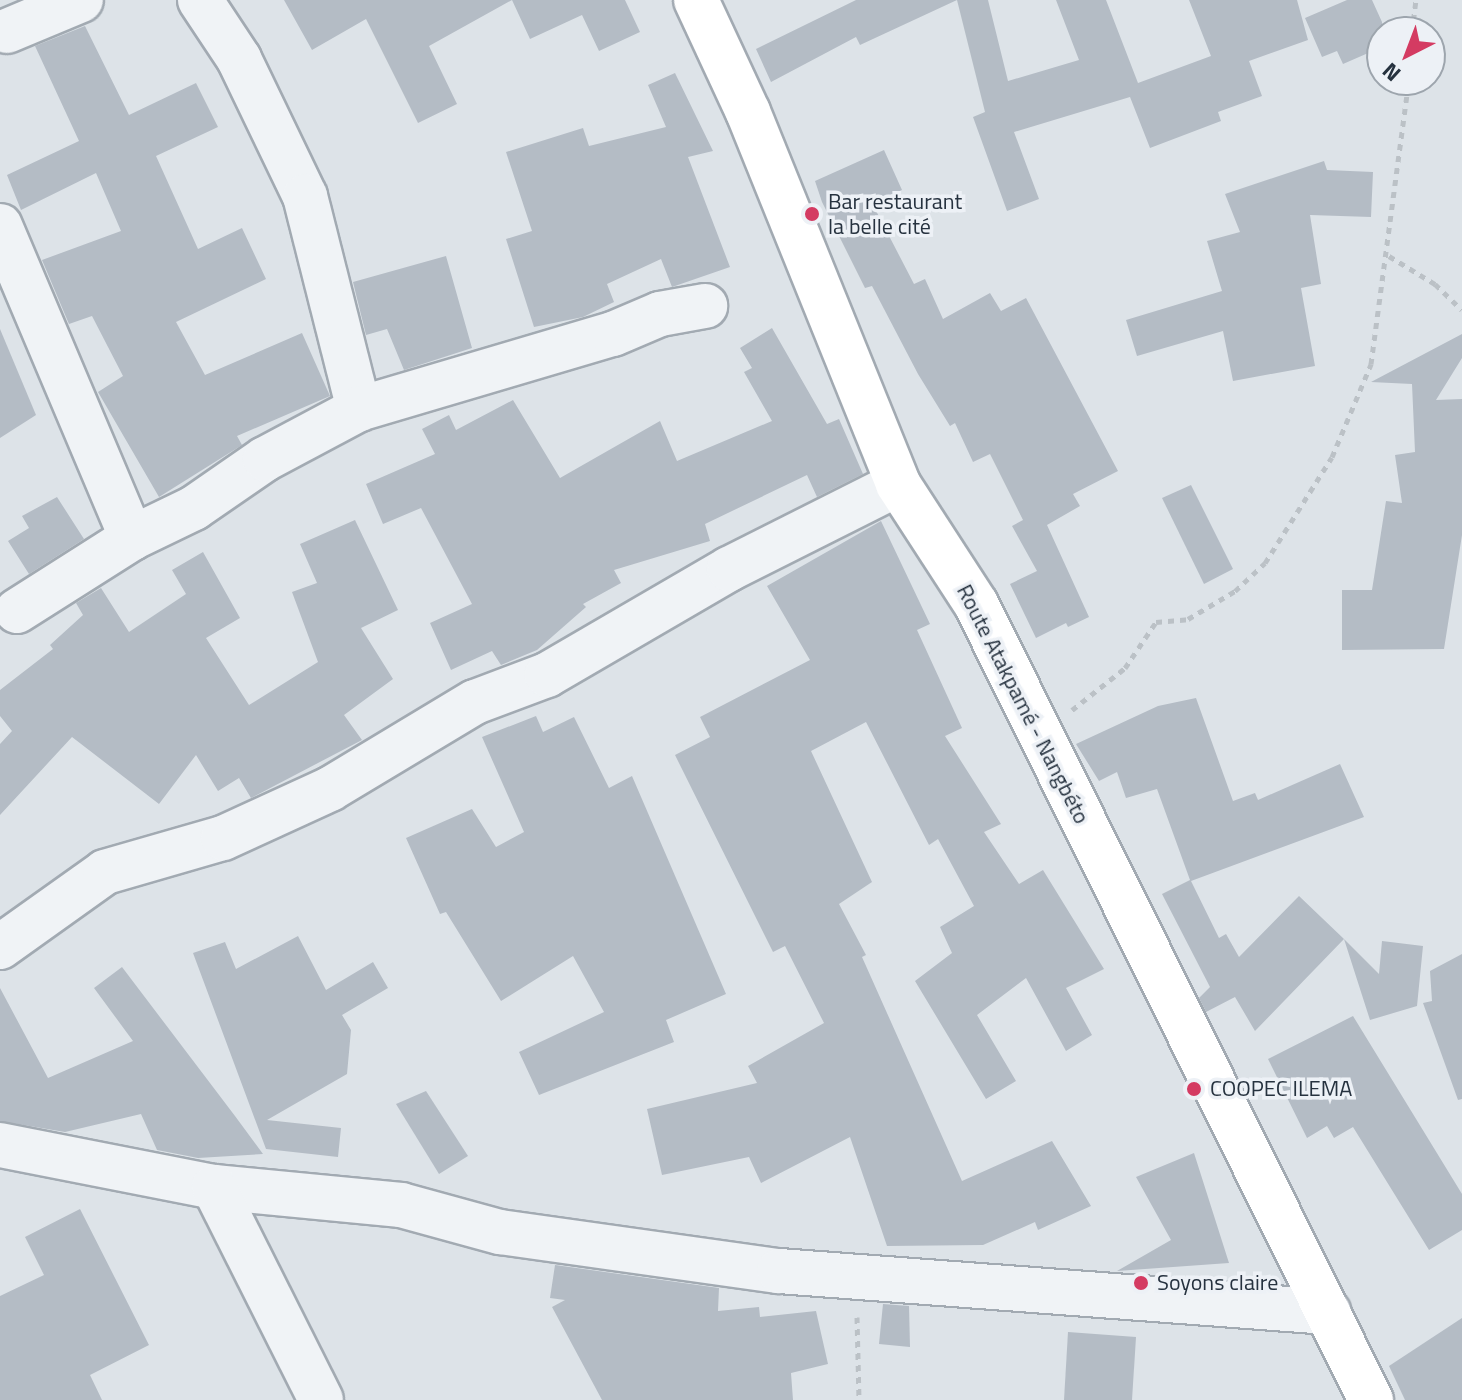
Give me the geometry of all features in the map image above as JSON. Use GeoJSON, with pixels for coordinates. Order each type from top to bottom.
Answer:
{"type":"FeatureCollection","features":[{"type":"Feature","properties":{"kind":"main road","name":"Route Atakpamé - Nangbéto"},"geometry":{"type":"LineString","coordinates":[[696,0],[748,112],[898,484],[976,604],[1371,1400]]}},
{"type":"Feature","properties":{"kind":"street"},"geometry":{"type":"LineString","coordinates":[[7,31],[81,0]]}},
{"type":"Feature","properties":{"kind":"street"},"geometry":{"type":"LineString","coordinates":[[200,0],[239,59],[305,196],[359,409]]}},
{"type":"Feature","properties":{"kind":"street"},"geometry":{"type":"LineString","coordinates":[[0,226],[132,538]]}},
{"type":"Feature","properties":{"kind":"street"},"geometry":{"type":"LineString","coordinates":[[17,611],[132,538],[194,508],[265,459],[359,409],[613,334],[660,314],[705,306]]}},
{"type":"Feature","properties":{"kind":"street"},"geometry":{"type":"LineString","coordinates":[[0,947],[105,872],[223,838],[330,789],[461,709],[547,675],[729,569],[898,484]]}},
{"type":"Feature","properties":{"kind":"street"},"geometry":{"type":"LineString","coordinates":[[0,1145],[214,1187],[401,1205],[500,1232],[856,1276],[1328,1312]]}},
{"type":"Feature","properties":{"kind":"street"},"geometry":{"type":"LineString","coordinates":[[214,1187],[321,1400]]}},
{"type":"Feature","properties":{"kind":"path"},"geometry":{"type":"LineString","coordinates":[[1036,730],[1084,702],[1125,668],[1156,622],[1188,619],[1235,591],[1265,563],[1332,457],[1371,364],[1389,256],[1407,96]]}},
{"type":"Feature","properties":{"kind":"path"},"geometry":{"type":"LineString","coordinates":[[1389,256],[1435,284],[1462,310]]}},
{"type":"Feature","properties":{"kind":"path"},"geometry":{"type":"LineString","coordinates":[[856,1276],[859,1400]]}},
{"type":"Feature","properties":{"kind":"building"},"geometry":{"type":"Polygon","coordinates":[[[284,0],[512,0],[429,46],[457,104],[418,123],[366,19],[312,50],[284,0]]]}},
{"type":"Feature","properties":{"kind":"building"},"geometry":{"type":"Polygon","coordinates":[[[512,0],[625,0],[640,32],[599,51],[582,15],[530,39],[512,0]]]}},
{"type":"Feature","properties":{"kind":"building"},"geometry":{"type":"Polygon","coordinates":[[[856,0],[957,0],[860,45],[856,37],[771,82],[756,49],[856,0]]]}},
{"type":"Feature","properties":{"kind":"building"},"geometry":{"type":"Polygon","coordinates":[[[957,0],[988,0],[1008,81],[1079,60],[1056,0],[1106,0],[1138,83],[1211,56],[1189,0],[1297,0],[1308,40],[1249,61],[1262,96],[1218,112],[1221,121],[1150,148],[1130,97],[1014,132],[1039,199],[1007,211],[973,117],[985,112],[957,0]]]}},
{"type":"Feature","properties":{"kind":"building"},"geometry":{"type":"Polygon","coordinates":[[[1347,0],[1372,0],[1379,16],[1366,16],[1366,54],[1343,64],[1337,51],[1322,57],[1305,18],[1347,0]]]}},
{"type":"Feature","properties":{"kind":"building"},"geometry":{"type":"Polygon","coordinates":[[[85,26],[129,115],[196,83],[218,127],[156,156],[198,249],[242,228],[266,279],[176,322],[205,375],[302,333],[330,396],[237,436],[242,445],[159,497],[98,392],[123,376],[92,316],[69,324],[42,260],[121,231],[96,173],[21,210],[7,175],[79,141],[35,46],[85,26]]]}},
{"type":"Feature","properties":{"kind":"building"},"geometry":{"type":"Polygon","coordinates":[[[675,73],[713,151],[688,157],[730,267],[672,287],[661,259],[607,284],[614,302],[583,317],[534,327],[506,239],[532,231],[506,152],[583,128],[589,146],[666,127],[648,85],[675,73]]]}},
{"type":"Feature","properties":{"kind":"building"},"geometry":{"type":"Polygon","coordinates":[[[884,150],[902,190],[872,203],[914,284],[925,279],[943,319],[990,293],[1001,311],[1026,298],[1118,471],[1073,494],[1080,506],[1047,525],[1089,617],[1068,627],[1066,623],[1036,638],[1010,584],[1037,571],[1012,526],[1023,520],[990,454],[973,462],[955,423],[950,426],[918,374],[872,286],[865,288],[822,202],[815,181],[884,150]]]}},
{"type":"Feature","properties":{"kind":"building"},"geometry":{"type":"Polygon","coordinates":[[[1324,161],[1327,170],[1373,172],[1371,217],[1310,215],[1321,284],[1301,288],[1315,366],[1233,381],[1223,331],[1137,356],[1126,320],[1222,291],[1207,241],[1240,232],[1225,194],[1324,161]]]}},
{"type":"Feature","properties":{"kind":"building"},"geometry":{"type":"Polygon","coordinates":[[[446,256],[472,348],[404,370],[387,329],[366,335],[353,282],[446,256]]]}},
{"type":"Feature","properties":{"kind":"building"},"geometry":{"type":"Polygon","coordinates":[[[772,328],[827,424],[839,419],[863,474],[817,497],[807,475],[705,524],[710,541],[614,570],[621,583],[583,604],[586,607],[537,650],[501,665],[492,651],[451,670],[430,623],[472,604],[421,508],[383,524],[366,484],[435,454],[422,429],[449,415],[456,430],[513,400],[560,478],[660,421],[677,461],[772,421],[744,372],[752,368],[740,348],[772,328]]]}},
{"type":"Feature","properties":{"kind":"building"},"geometry":{"type":"Polygon","coordinates":[[[0,329],[36,415],[0,438],[0,329]]]}},
{"type":"Feature","properties":{"kind":"building"},"geometry":{"type":"Polygon","coordinates":[[[1462,334],[1462,358],[1436,400],[1462,399],[1462,535],[1444,649],[1342,650],[1342,590],[1372,590],[1386,501],[1402,503],[1395,455],[1415,452],[1412,384],[1371,382],[1462,334]]]}},
{"type":"Feature","properties":{"kind":"building"},"geometry":{"type":"Polygon","coordinates":[[[1191,485],[1233,569],[1204,584],[1162,498],[1191,485]]]}},
{"type":"Feature","properties":{"kind":"building"},"geometry":{"type":"Polygon","coordinates":[[[57,497],[84,539],[29,574],[8,541],[29,528],[22,516],[57,497]]]}},
{"type":"Feature","properties":{"kind":"building"},"geometry":{"type":"Polygon","coordinates":[[[355,520],[398,610],[361,628],[393,679],[344,715],[362,740],[251,798],[239,778],[218,791],[196,755],[159,804],[72,737],[0,815],[0,744],[12,731],[0,716],[0,690],[53,649],[50,645],[83,615],[76,603],[101,588],[129,632],[186,594],[172,570],[203,552],[240,618],[206,638],[249,705],[318,662],[292,592],[317,583],[300,544],[355,520]]]}},
{"type":"Feature","properties":{"kind":"building"},"geometry":{"type":"Polygon","coordinates":[[[881,521],[930,624],[917,630],[962,728],[945,736],[1001,824],[984,832],[1019,884],[1043,870],[1104,969],[1066,988],[1092,1035],[1066,1051],[1026,978],[977,1015],[1016,1081],[986,1099],[915,981],[952,953],[940,927],[974,906],[938,839],[929,845],[866,722],[811,751],[872,882],[839,904],[866,955],[862,957],[962,1181],[1052,1141],[1091,1206],[1038,1230],[1035,1222],[983,1245],[887,1246],[850,1137],[761,1183],[749,1157],[662,1175],[647,1109],[757,1083],[748,1066],[824,1023],[785,946],[773,952],[675,755],[710,737],[700,717],[810,660],[767,586],[881,521]]]}},
{"type":"Feature","properties":{"kind":"building"},"geometry":{"type":"Polygon","coordinates":[[[1196,698],[1233,801],[1255,793],[1258,800],[1340,764],[1364,817],[1191,881],[1219,938],[1226,934],[1239,957],[1299,896],[1344,939],[1255,1031],[1235,997],[1206,1012],[1199,998],[1210,987],[1162,894],[1190,880],[1157,789],[1126,798],[1117,772],[1099,781],[1076,744],[1158,706],[1196,698]]]}},
{"type":"Feature","properties":{"kind":"building"},"geometry":{"type":"Polygon","coordinates":[[[536,716],[543,732],[574,717],[609,788],[632,776],[726,994],[666,1020],[674,1042],[539,1095],[519,1052],[604,1012],[573,956],[501,1001],[446,912],[440,914],[406,838],[472,809],[496,847],[524,832],[482,737],[536,716]]]}},
{"type":"Feature","properties":{"kind":"building"},"geometry":{"type":"Polygon","coordinates":[[[298,936],[326,990],[373,962],[388,988],[342,1015],[351,1030],[347,1074],[267,1120],[341,1128],[338,1157],[266,1149],[193,953],[225,942],[236,969],[298,936]]]}},
{"type":"Feature","properties":{"kind":"building"},"geometry":{"type":"Polygon","coordinates":[[[1344,939],[1379,974],[1382,941],[1423,946],[1417,1006],[1370,1020],[1344,939]]]}},
{"type":"Feature","properties":{"kind":"building"},"geometry":{"type":"Polygon","coordinates":[[[1462,954],[1462,1099],[1458,1100],[1423,1003],[1432,1001],[1430,971],[1462,954]]]}},
{"type":"Feature","properties":{"kind":"building"},"geometry":{"type":"Polygon","coordinates":[[[122,967],[263,1154],[198,1158],[157,1150],[141,1114],[65,1132],[0,1121],[0,988],[48,1078],[133,1041],[94,988],[122,967]]]}},
{"type":"Feature","properties":{"kind":"building"},"geometry":{"type":"Polygon","coordinates":[[[1353,1016],[1462,1194],[1462,1230],[1429,1250],[1353,1127],[1334,1138],[1327,1126],[1307,1138],[1268,1059],[1353,1016]]]}},
{"type":"Feature","properties":{"kind":"building"},"geometry":{"type":"Polygon","coordinates":[[[426,1091],[468,1156],[439,1174],[396,1104],[426,1091]]]}},
{"type":"Feature","properties":{"kind":"building"},"geometry":{"type":"Polygon","coordinates":[[[1194,1153],[1229,1263],[1117,1271],[1171,1240],[1136,1177],[1194,1153]]]}},
{"type":"Feature","properties":{"kind":"building"},"geometry":{"type":"Polygon","coordinates":[[[80,1209],[149,1345],[90,1375],[102,1400],[0,1400],[0,1296],[44,1275],[25,1237],[80,1209]]]}},
{"type":"Feature","properties":{"kind":"building"},"geometry":{"type":"Polygon","coordinates":[[[555,1265],[719,1288],[718,1311],[759,1307],[760,1317],[816,1311],[828,1364],[791,1373],[793,1400],[602,1400],[552,1307],[565,1300],[550,1298],[555,1265]]]}},
{"type":"Feature","properties":{"kind":"building"},"geometry":{"type":"Polygon","coordinates":[[[883,1304],[909,1306],[910,1347],[879,1344],[883,1304]]]}},
{"type":"Feature","properties":{"kind":"building"},"geometry":{"type":"Polygon","coordinates":[[[1462,1318],[1462,1400],[1405,1400],[1389,1366],[1462,1318]]]}},
{"type":"Feature","properties":{"kind":"building"},"geometry":{"type":"Polygon","coordinates":[[[1068,1332],[1136,1337],[1132,1400],[1064,1400],[1068,1332]]]}},
{"type":"Feature","properties":{"kind":"place","name":"Bar restaurant la belle cité"},"geometry":{"type":"Point","coordinates":[812,214]}},
{"type":"Feature","properties":{"kind":"place","name":"COOPEC ILEMA"},"geometry":{"type":"Point","coordinates":[1194,1089]}},
{"type":"Feature","properties":{"kind":"place","name":"Soyons claire"},"geometry":{"type":"Point","coordinates":[1141,1283]}}]}
